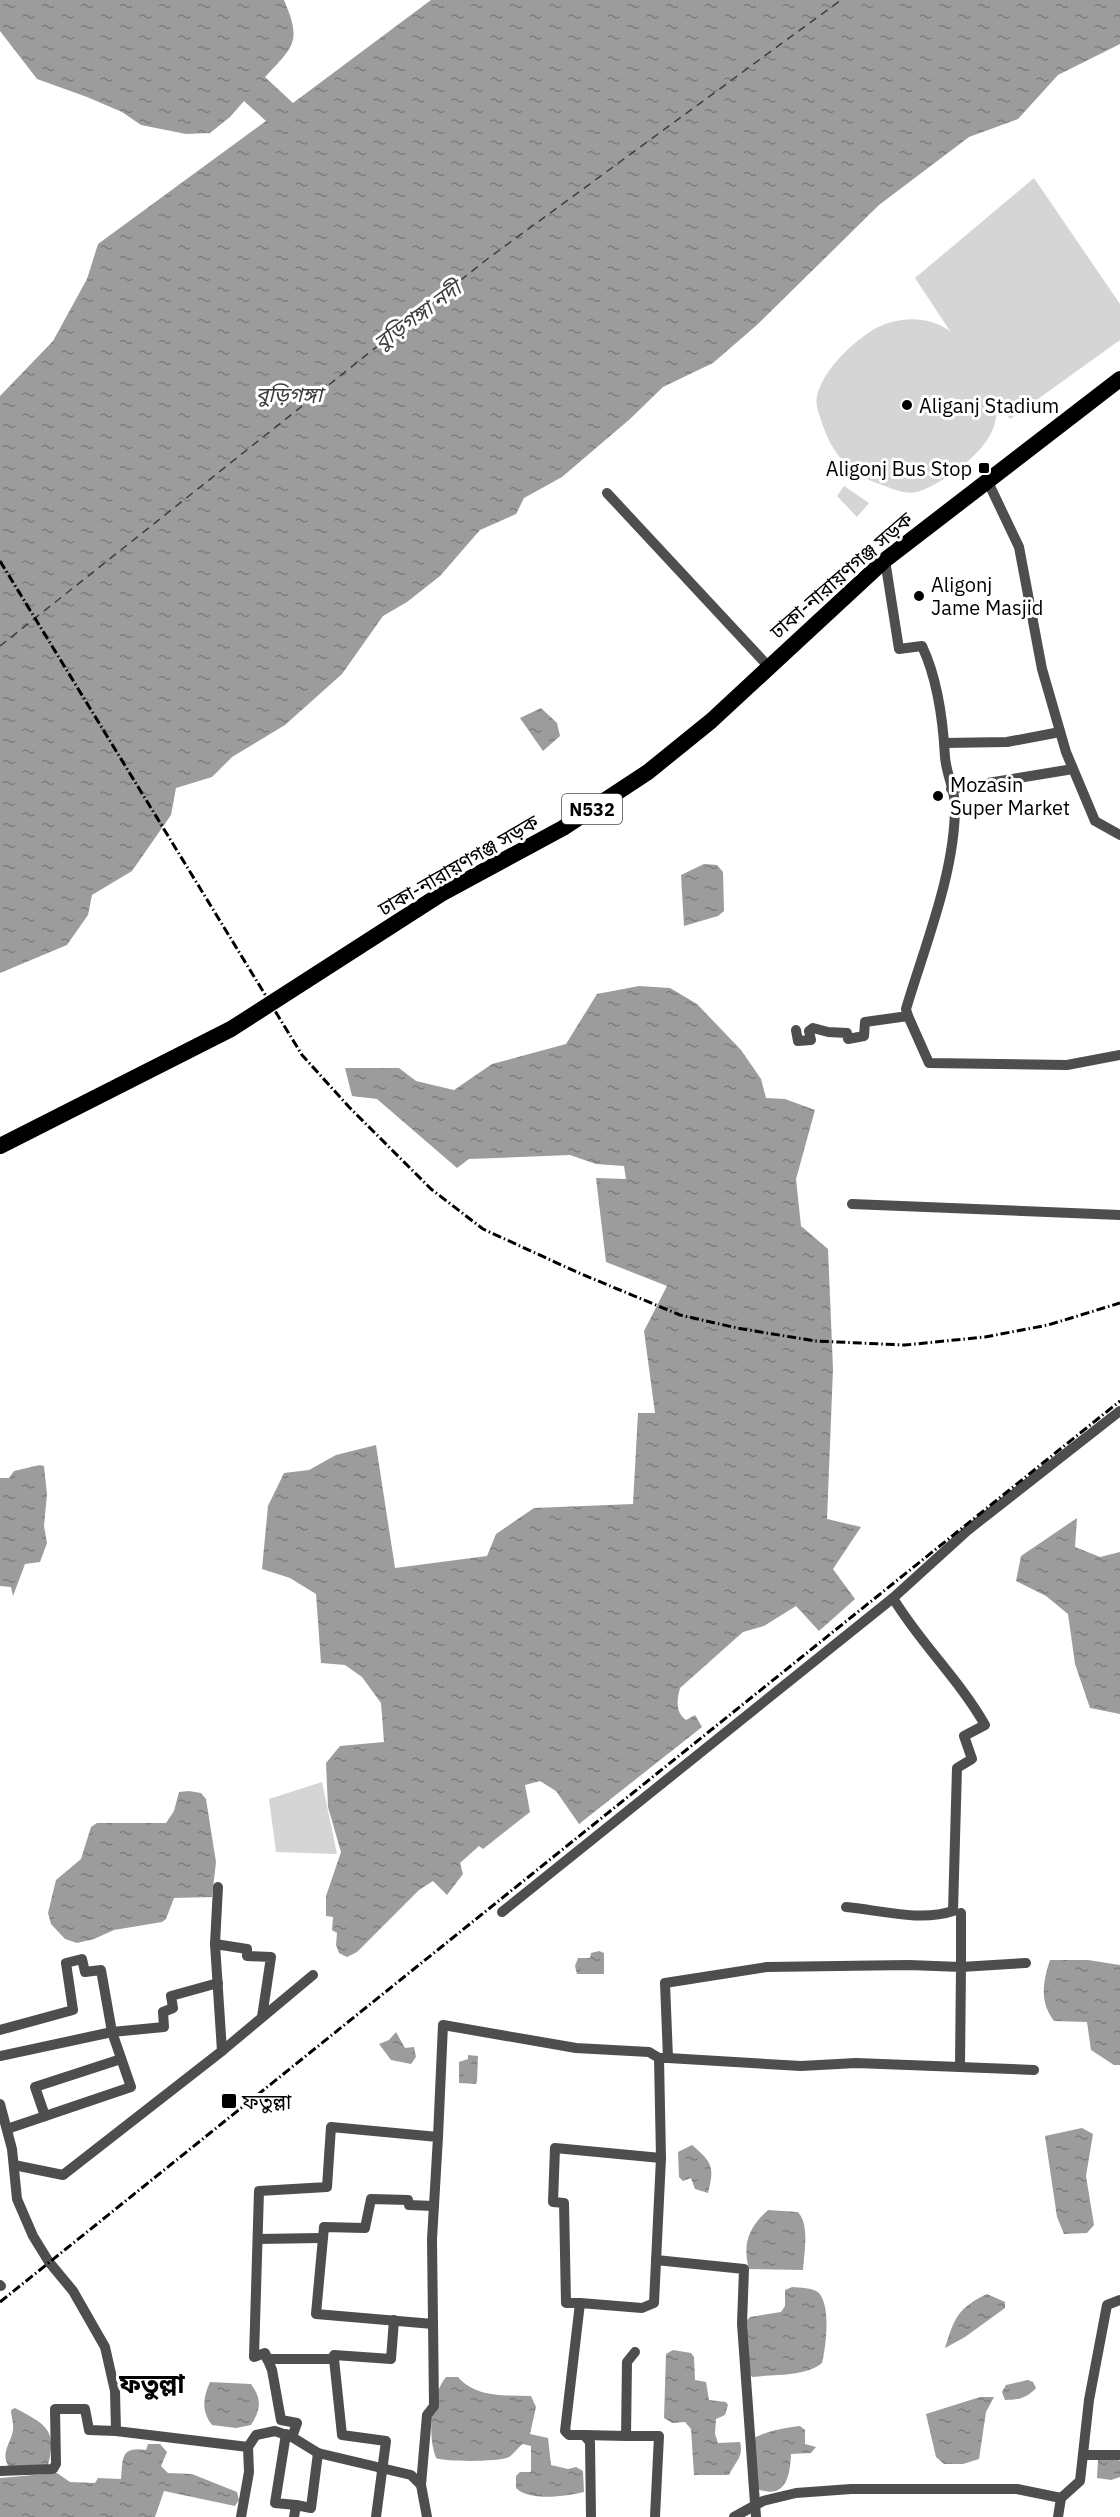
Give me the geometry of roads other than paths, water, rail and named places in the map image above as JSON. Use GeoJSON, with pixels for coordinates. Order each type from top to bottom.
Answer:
{"type":"FeatureCollection","features":[{"type":"Feature","properties":{"kind":"highway","name":"ঢাকা-নারায়ণগঞ্জ সড়ক"},"geometry":{"type":"LineString","coordinates":[[0,1146],[231,1029],[441,894],[563,828],[648,772],[711,721],[885,560],[1120,379]]}},
{"type":"Feature","properties":{"kind":"street"},"geometry":{"type":"LineString","coordinates":[[988,482],[1019,547],[1042,669],[1073,769],[1095,821],[1120,836]]}},
{"type":"Feature","properties":{"kind":"street"},"geometry":{"type":"LineString","coordinates":[[607,493],[769,667]]}},
{"type":"Feature","properties":{"kind":"street"},"geometry":{"type":"LineString","coordinates":[[885,560],[899,649],[922,646],[931,664],[944,743],[946,774],[955,804],[943,894],[906,1010],[929,1063],[1067,1065],[1120,1055]]}},
{"type":"Feature","properties":{"kind":"street"},"geometry":{"type":"LineString","coordinates":[[944,743],[1007,742],[1060,732]]}},
{"type":"Feature","properties":{"kind":"street"},"geometry":{"type":"LineString","coordinates":[[951,789],[1073,769]]}},
{"type":"Feature","properties":{"kind":"street"},"geometry":{"type":"LineString","coordinates":[[796,1030],[798,1041],[810,1040],[809,1031],[813,1028],[847,1033],[848,1039],[857,1039],[864,1036],[865,1022],[908,1016]]}},
{"type":"Feature","properties":{"kind":"street"},"geometry":{"type":"LineString","coordinates":[[852,1204],[1120,1215]]}},
{"type":"Feature","properties":{"kind":"street"},"geometry":{"type":"LineString","coordinates":[[502,1912],[893,1598],[968,1530],[1120,1412]]}},
{"type":"Feature","properties":{"kind":"street"},"geometry":{"type":"LineString","coordinates":[[846,1907],[906,1914],[944,1914],[953,1911],[957,1768],[972,1759],[964,1736],[985,1725],[952,1678],[909,1625],[893,1598]]}},
{"type":"Feature","properties":{"kind":"street"},"geometry":{"type":"LineString","coordinates":[[218,1887],[215,1944],[222,2051]]}},
{"type":"Feature","properties":{"kind":"street"},"geometry":{"type":"LineString","coordinates":[[960,2065],[961,1913]]}},
{"type":"Feature","properties":{"kind":"street"},"geometry":{"type":"LineString","coordinates":[[215,1944],[247,1949],[247,1956],[271,1957],[262,2017]]}},
{"type":"Feature","properties":{"kind":"street"},"geometry":{"type":"LineString","coordinates":[[0,2030],[73,2010],[66,1963],[82,1959],[85,1972],[100,1970],[112,2032],[131,2087],[7,2129]]}},
{"type":"Feature","properties":{"kind":"street"},"geometry":{"type":"LineString","coordinates":[[661,2158],[555,2148],[553,2202],[564,2203],[566,2303],[648,2307],[654,2303],[661,2158],[665,1983],[767,1967],[909,1965],[961,1967],[1026,1963]]}},
{"type":"Feature","properties":{"kind":"street"},"geometry":{"type":"LineString","coordinates":[[14,2165],[63,2175],[222,2051],[314,1975]]}},
{"type":"Feature","properties":{"kind":"street"},"geometry":{"type":"LineString","coordinates":[[0,2056],[112,2032],[164,2027],[163,2012],[173,2008],[171,1996],[218,1983]]}},
{"type":"Feature","properties":{"kind":"street"},"geometry":{"type":"LineString","coordinates":[[426,2517],[421,2485],[427,2415],[434,2406],[434,2206],[443,2025],[576,2048],[649,2052],[663,2058],[801,2066],[856,2063],[960,2065],[1034,2070]]}},
{"type":"Feature","properties":{"kind":"street"},"geometry":{"type":"LineString","coordinates":[[45,2116],[35,2087],[121,2059]]}},
{"type":"Feature","properties":{"kind":"street"},"geometry":{"type":"LineString","coordinates":[[0,2104],[14,2165],[17,2199],[33,2236],[73,2291],[105,2347],[115,2391],[116,2431]]}},
{"type":"Feature","properties":{"kind":"street"},"geometry":{"type":"LineString","coordinates":[[318,2453],[311,2508],[275,2503],[289,2435],[297,2423],[281,2420],[272,2370],[265,2354],[255,2357],[259,2191],[327,2187],[332,2127],[438,2137]]}},
{"type":"Feature","properties":{"kind":"street"},"geometry":{"type":"LineString","coordinates":[[433,2324],[316,2314],[321,2238],[324,2227],[365,2228],[371,2199],[408,2200],[409,2205],[434,2206]]}},
{"type":"Feature","properties":{"kind":"street"},"geometry":{"type":"LineString","coordinates":[[258,2239],[321,2238]]}},
{"type":"Feature","properties":{"kind":"street"},"geometry":{"type":"LineString","coordinates":[[656,2260],[744,2269],[742,2324],[756,2512]]}},
{"type":"Feature","properties":{"kind":"street"},"geometry":{"type":"LineString","coordinates":[[1058,2517],[1061,2498],[1080,2481],[1089,2400],[1107,2305],[1120,2300]]}},
{"type":"Feature","properties":{"kind":"street"},"geometry":{"type":"LineString","coordinates":[[580,2303],[565,2431],[569,2435],[659,2436],[655,2517]]}},
{"type":"Feature","properties":{"kind":"street"},"geometry":{"type":"LineString","coordinates":[[376,2517],[386,2441],[342,2435],[334,2355],[390,2359],[394,2320]]}},
{"type":"Feature","properties":{"kind":"street"},"geometry":{"type":"LineString","coordinates":[[626,2436],[627,2362],[635,2352]]}},
{"type":"Feature","properties":{"kind":"street"},"geometry":{"type":"LineString","coordinates":[[267,2359],[334,2360]]}},
{"type":"Feature","properties":{"kind":"street"},"geometry":{"type":"LineString","coordinates":[[0,2471],[55,2467],[55,2409],[85,2409],[89,2430],[248,2446]]}},
{"type":"Feature","properties":{"kind":"street"},"geometry":{"type":"LineString","coordinates":[[241,2517],[249,2472],[248,2446],[256,2435],[275,2431],[289,2435],[318,2453],[382,2470],[411,2475],[421,2485]]}},
{"type":"Feature","properties":{"kind":"street"},"geometry":{"type":"LineString","coordinates":[[584,2434],[591,2446],[591,2517]]}},
{"type":"Feature","properties":{"kind":"street"},"geometry":{"type":"LineString","coordinates":[[1083,2455],[1120,2455]]}},
{"type":"Feature","properties":{"kind":"street"},"geometry":{"type":"LineString","coordinates":[[734,2517],[756,2512],[763,2501],[796,2493],[851,2489],[1017,2489],[1061,2498]]}},
{"type":"Feature","properties":{"kind":"street"},"geometry":{"type":"LineString","coordinates":[[294,2517],[296,2505]]}},
{"type":"Feature","properties":{"kind":"water","name":"বুড়িগঙ্গা"},"geometry":{"type":"Polygon","coordinates":[[[0,0],[284,0],[290,14],[294,35],[289,50],[265,77],[293,103],[431,0],[1120,0],[1120,44],[1058,75],[1018,119],[969,137],[879,205],[758,324],[713,363],[663,387],[630,419],[562,477],[524,498],[516,514],[480,530],[440,576],[407,602],[383,616],[342,674],[285,725],[232,757],[212,777],[176,788],[171,815],[132,871],[92,895],[88,915],[67,945],[0,973],[0,396],[53,341],[87,279],[98,244],[266,121],[244,101],[230,117],[210,133],[186,134],[141,125],[122,112],[37,79],[0,31],[0,0]]]}},
{"type":"Feature","properties":{"kind":"water"},"geometry":{"type":"Polygon","coordinates":[[[541,708],[557,723],[560,736],[543,751],[520,718],[541,708]]]}},
{"type":"Feature","properties":{"kind":"water"},"geometry":{"type":"Polygon","coordinates":[[[704,864],[717,865],[723,872],[724,911],[718,916],[684,926],[681,875],[704,864]]]}},
{"type":"Feature","properties":{"kind":"water"},"geometry":{"type":"Polygon","coordinates":[[[639,986],[670,988],[697,1004],[741,1050],[761,1079],[766,1098],[785,1099],[815,1110],[796,1179],[801,1226],[828,1249],[833,1369],[827,1519],[861,1527],[833,1569],[855,1599],[819,1631],[796,1606],[764,1626],[743,1632],[680,1688],[678,1710],[686,1720],[695,1715],[702,1727],[579,1824],[556,1791],[540,1781],[525,1785],[530,1812],[483,1849],[479,1846],[460,1863],[463,1874],[447,1895],[433,1881],[419,1890],[357,1952],[347,1957],[339,1953],[336,1945],[337,1933],[332,1930],[333,1917],[326,1916],[326,1896],[341,1852],[328,1807],[326,1763],[340,1746],[384,1742],[381,1703],[362,1677],[345,1665],[321,1663],[316,1594],[290,1578],[262,1569],[268,1506],[284,1473],[309,1470],[336,1455],[376,1445],[395,1568],[487,1556],[496,1534],[534,1508],[633,1504],[638,1413],[655,1413],[644,1331],[667,1286],[606,1262],[596,1178],[626,1179],[624,1166],[596,1164],[570,1155],[469,1159],[457,1168],[377,1099],[352,1096],[345,1068],[399,1068],[416,1081],[454,1090],[492,1064],[566,1044],[597,994],[639,986]]]}},
{"type":"Feature","properties":{"kind":"water"},"geometry":{"type":"Polygon","coordinates":[[[44,1466],[47,1494],[44,1526],[47,1543],[40,1562],[25,1564],[13,1596],[11,1587],[0,1586],[0,1478],[9,1478],[14,1471],[44,1466]]]}},
{"type":"Feature","properties":{"kind":"water"},"geometry":{"type":"Polygon","coordinates":[[[1077,1518],[1075,1547],[1100,1557],[1120,1552],[1120,1714],[1090,1708],[1075,1664],[1068,1614],[1046,1596],[1016,1581],[1021,1556],[1077,1518]]]}},
{"type":"Feature","properties":{"kind":"water"},"geometry":{"type":"Polygon","coordinates":[[[179,1792],[201,1793],[206,1799],[216,1862],[212,1897],[174,1898],[166,1919],[162,1922],[114,1930],[94,1939],[77,1943],[65,1939],[51,1924],[48,1913],[56,1880],[81,1859],[91,1827],[97,1823],[166,1823],[174,1811],[179,1792]]]}},
{"type":"Feature","properties":{"kind":"water"},"geometry":{"type":"Polygon","coordinates":[[[599,1951],[604,1953],[604,1974],[577,1974],[575,1966],[578,1958],[590,1958],[591,1953],[599,1951]]]}},
{"type":"Feature","properties":{"kind":"water"},"geometry":{"type":"Polygon","coordinates":[[[1050,1960],[1088,1960],[1120,1965],[1120,2065],[1114,2065],[1091,2050],[1087,2022],[1054,2021],[1049,2014],[1044,1991],[1050,1960]]]}},
{"type":"Feature","properties":{"kind":"water"},"geometry":{"type":"Polygon","coordinates":[[[396,2032],[405,2048],[414,2047],[416,2057],[411,2064],[391,2060],[379,2044],[389,2040],[396,2032]]]}},
{"type":"Feature","properties":{"kind":"water"},"geometry":{"type":"Polygon","coordinates":[[[468,2055],[478,2056],[476,2084],[459,2083],[459,2062],[468,2059],[468,2055]]]}},
{"type":"Feature","properties":{"kind":"water"},"geometry":{"type":"Polygon","coordinates":[[[1082,2128],[1093,2134],[1086,2176],[1094,2225],[1087,2233],[1064,2234],[1057,2217],[1045,2136],[1082,2128]]]}},
{"type":"Feature","properties":{"kind":"water"},"geometry":{"type":"Polygon","coordinates":[[[692,2145],[704,2156],[710,2166],[711,2177],[708,2193],[695,2189],[691,2178],[683,2181],[679,2177],[678,2152],[692,2145]]]}},
{"type":"Feature","properties":{"kind":"water"},"geometry":{"type":"Polygon","coordinates":[[[768,2210],[798,2212],[802,2218],[805,2232],[803,2270],[749,2269],[746,2252],[749,2237],[756,2223],[768,2210]]]}},
{"type":"Feature","properties":{"kind":"water"},"geometry":{"type":"Polygon","coordinates":[[[792,2287],[813,2290],[823,2299],[826,2327],[822,2363],[798,2373],[753,2377],[747,2374],[747,2320],[750,2317],[781,2312],[785,2306],[785,2290],[792,2287]]]}},
{"type":"Feature","properties":{"kind":"water"},"geometry":{"type":"Polygon","coordinates":[[[987,2294],[1005,2302],[1005,2308],[965,2337],[945,2348],[958,2315],[969,2304],[987,2294]]]}},
{"type":"Feature","properties":{"kind":"water"},"geometry":{"type":"Polygon","coordinates":[[[673,2350],[691,2353],[694,2357],[695,2380],[706,2382],[709,2400],[726,2402],[728,2405],[725,2415],[716,2419],[715,2434],[718,2443],[740,2442],[740,2456],[729,2475],[694,2475],[691,2429],[685,2422],[672,2423],[664,2418],[666,2354],[673,2350]]]}},
{"type":"Feature","properties":{"kind":"water"},"geometry":{"type":"Polygon","coordinates":[[[446,2377],[458,2377],[473,2389],[482,2392],[531,2396],[536,2407],[530,2434],[548,2438],[551,2465],[568,2469],[576,2467],[583,2471],[584,2492],[539,2496],[530,2495],[516,2488],[516,2476],[520,2472],[531,2472],[531,2446],[523,2444],[511,2456],[503,2459],[472,2461],[436,2458],[433,2449],[432,2416],[437,2394],[446,2377]]]}},
{"type":"Feature","properties":{"kind":"water"},"geometry":{"type":"Polygon","coordinates":[[[1028,2380],[1033,2382],[1036,2388],[1033,2391],[1022,2398],[1005,2400],[1002,2392],[1006,2385],[1028,2380]]]}},
{"type":"Feature","properties":{"kind":"water"},"geometry":{"type":"Polygon","coordinates":[[[210,2382],[251,2384],[257,2394],[259,2404],[251,2425],[236,2428],[212,2425],[204,2404],[210,2382]]]}},
{"type":"Feature","properties":{"kind":"water"},"geometry":{"type":"Polygon","coordinates":[[[980,2397],[994,2397],[986,2412],[979,2459],[963,2464],[944,2464],[936,2457],[926,2414],[980,2397]]]}},
{"type":"Feature","properties":{"kind":"water"},"geometry":{"type":"Polygon","coordinates":[[[15,2408],[41,2423],[50,2435],[51,2453],[48,2465],[9,2467],[6,2452],[13,2430],[11,2410],[15,2408]]]}},
{"type":"Feature","properties":{"kind":"water"},"geometry":{"type":"Polygon","coordinates":[[[800,2426],[805,2430],[805,2444],[816,2447],[811,2453],[791,2454],[787,2478],[780,2489],[767,2492],[757,2489],[753,2439],[769,2432],[800,2426]]]}},
{"type":"Feature","properties":{"kind":"water"},"geometry":{"type":"Polygon","coordinates":[[[148,2444],[160,2444],[167,2452],[161,2466],[168,2473],[192,2474],[237,2492],[239,2500],[235,2506],[164,2491],[155,2517],[0,2517],[0,2478],[57,2473],[70,2482],[95,2483],[98,2478],[121,2479],[123,2460],[127,2452],[138,2449],[146,2450],[148,2444]]]}},
{"type":"Feature","properties":{"kind":"water"},"geometry":{"type":"Polygon","coordinates":[[[1115,2458],[1120,2461],[1120,2477],[1111,2480],[1097,2478],[1098,2460],[1115,2458]]]}},
{"type":"Feature","properties":{"kind":"railway"},"geometry":{"type":"LineString","coordinates":[[0,561],[302,1055],[349,1107],[431,1189],[483,1229],[579,1273],[680,1315],[737,1328],[815,1341],[905,1345],[985,1337],[1048,1325],[1120,1303]]}},
{"type":"Feature","properties":{"kind":"railway"},"geometry":{"type":"LineString","coordinates":[[0,2302],[1120,1401]]}},
{"type":"Feature","properties":{"kind":"place","name":"Aliganj Stadium"},"geometry":{"type":"Point","coordinates":[907,405]}},
{"type":"Feature","properties":{"kind":"place","name":"Aligonj Bus Stop"},"geometry":{"type":"Point","coordinates":[984,468]}},
{"type":"Feature","properties":{"kind":"place","name":"Aligonj Jame Masjid"},"geometry":{"type":"Point","coordinates":[919,596]}},
{"type":"Feature","properties":{"kind":"place","name":"Mozasin Super Market"},"geometry":{"type":"Point","coordinates":[938,796]}},
{"type":"Feature","properties":{"kind":"place","name":"ফতুল্লা"},"geometry":{"type":"Point","coordinates":[229,2101]}},
{"type":"Feature","properties":{"kind":"district","name":"ফতুল্লা"},"geometry":{"type":"Point","coordinates":[152,2383]}},
{"type":"Feature","properties":{"kind":"water label","name":"বুড়িগঙ্গা নদী"},"geometry":{"type":"Point","coordinates":[417,315]}}]}
